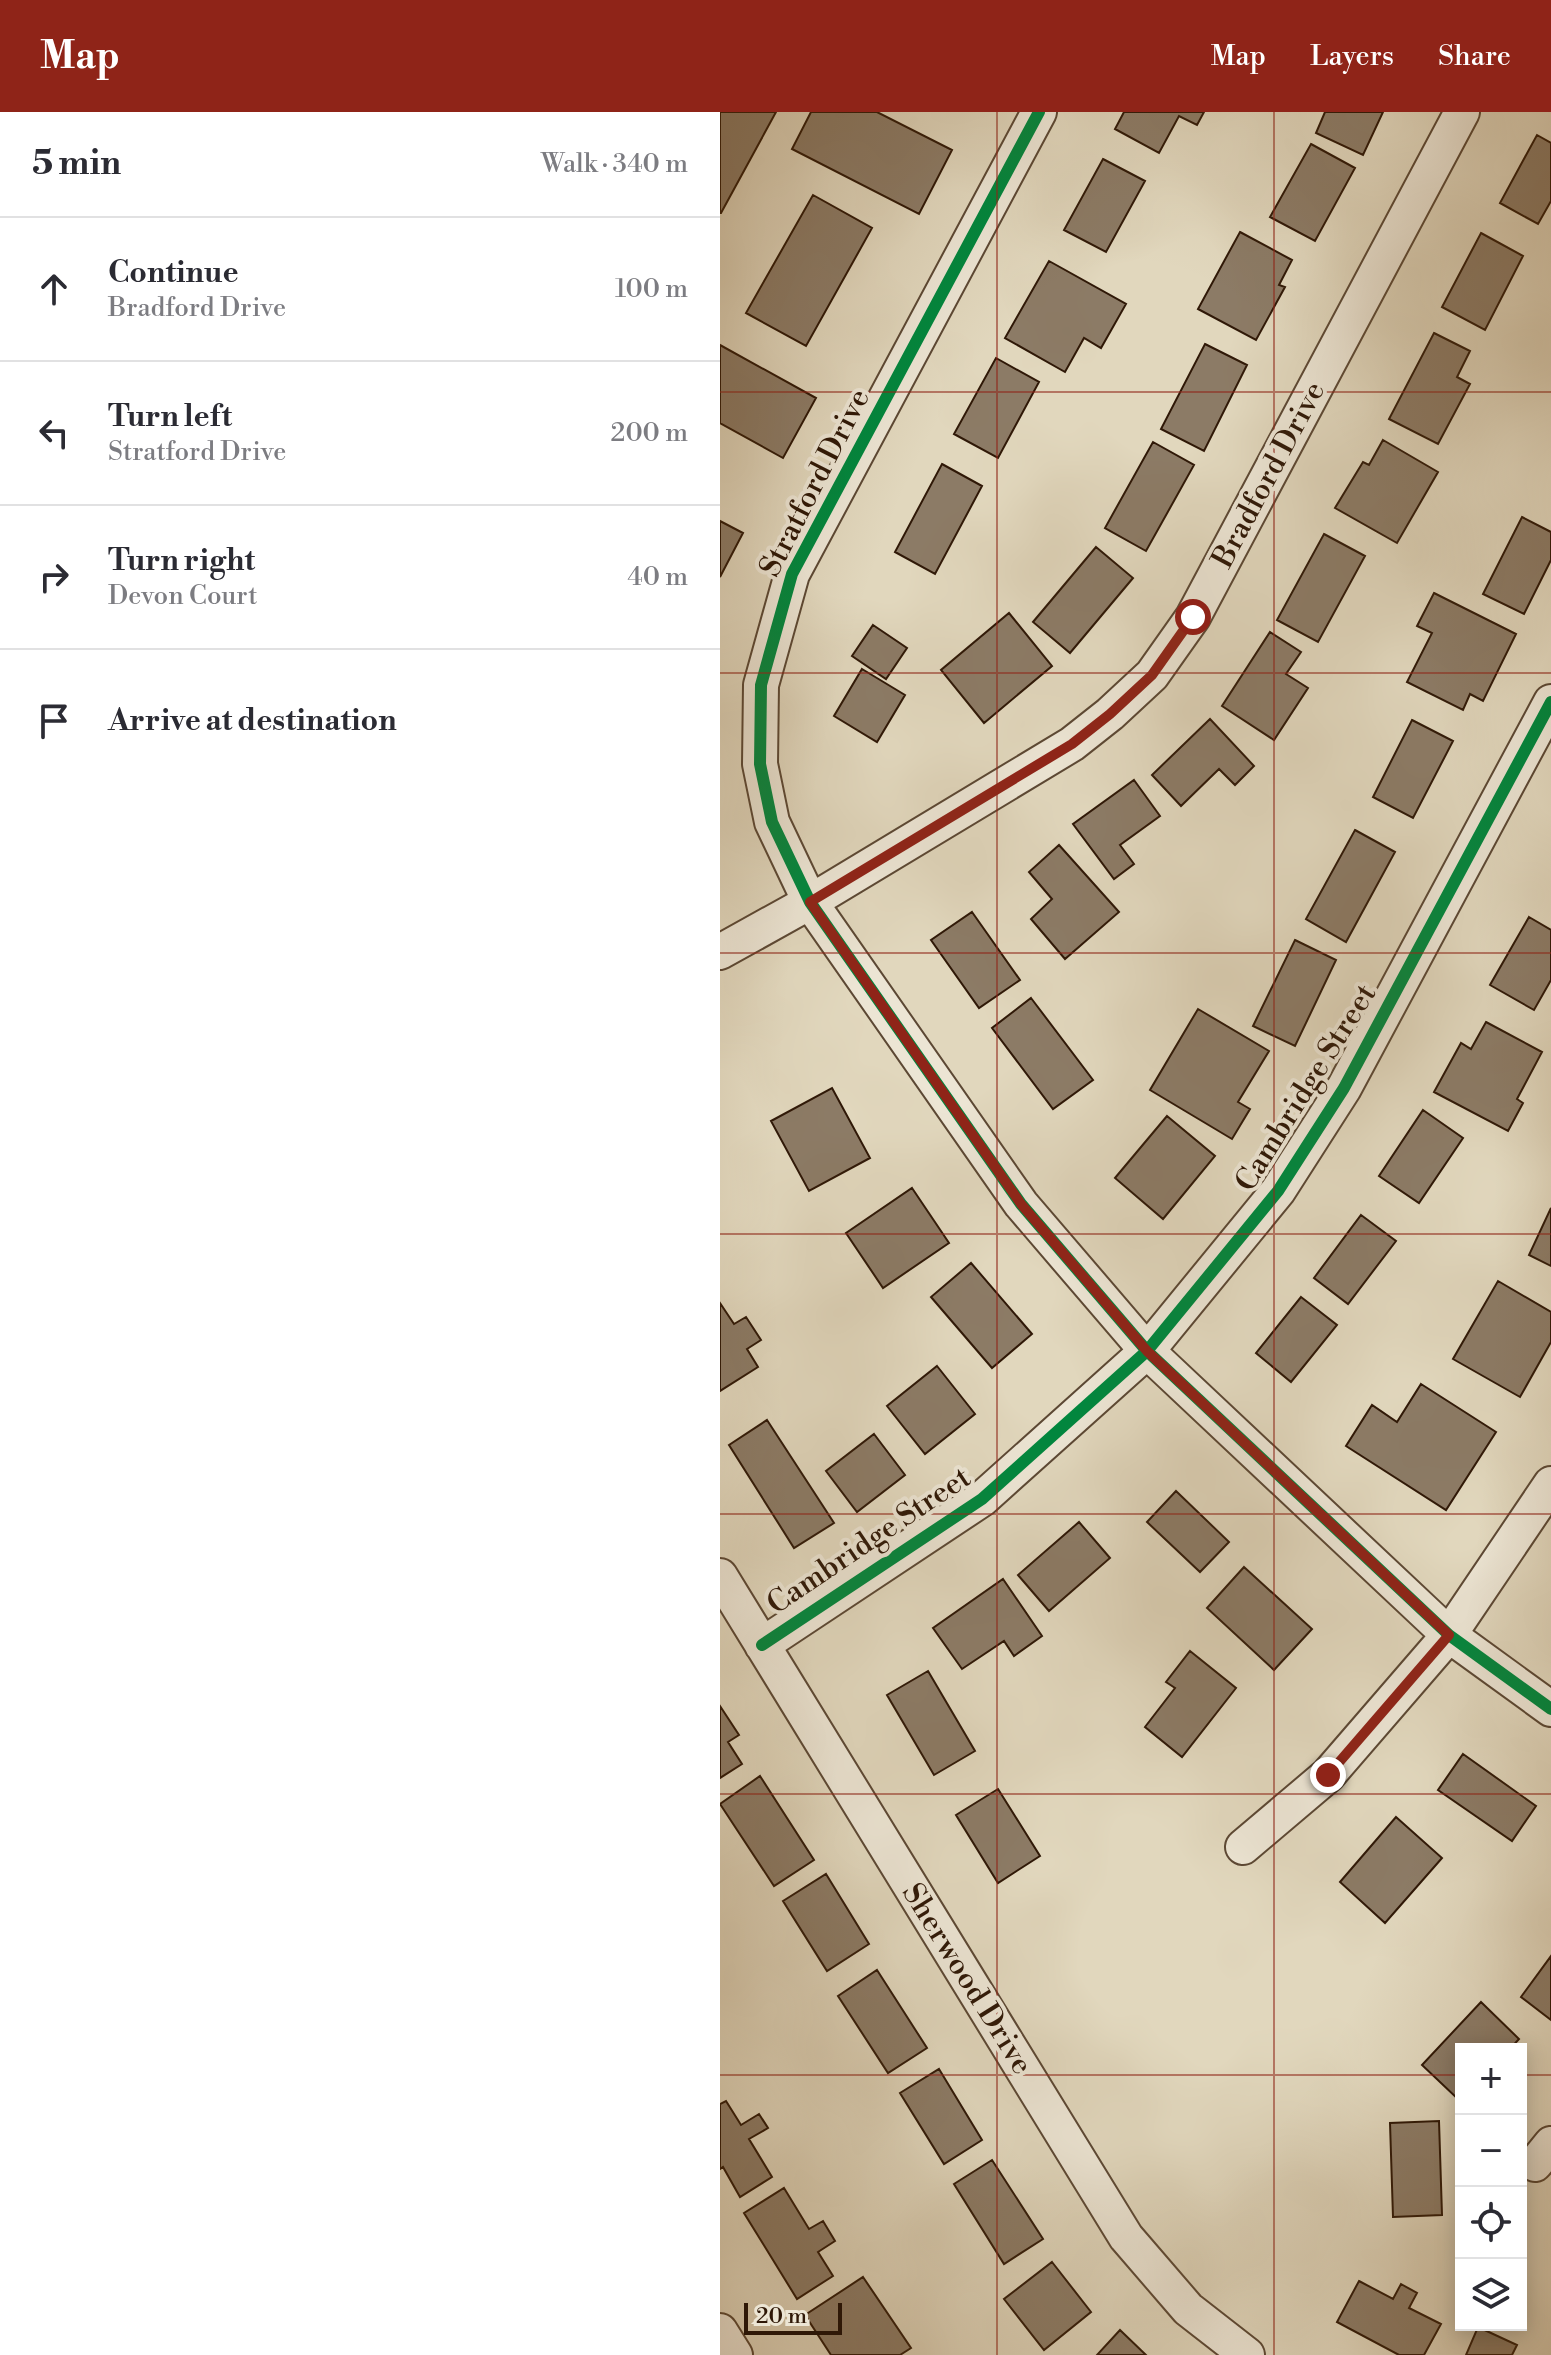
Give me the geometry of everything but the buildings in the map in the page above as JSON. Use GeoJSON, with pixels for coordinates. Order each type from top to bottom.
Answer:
{"type":"FeatureCollection","features":[{"type":"Feature","properties":{"kind":"street","name":"Stratford Drive"},"geometry":{"type":"LineString","coordinates":[[1039,112],[792,574],[761,685],[760,764],[772,822],[810,902],[1021,1204],[1147,1351],[1449,1635],[1551,1709]]}},
{"type":"Feature","properties":{"kind":"street","name":"Bradford Drive"},"geometry":{"type":"LineString","coordinates":[[720,952],[810,902],[1072,744],[1152,675],[1193,617],[1462,112]]}},
{"type":"Feature","properties":{"kind":"street","name":"Cambridge Street"},"geometry":{"type":"LineString","coordinates":[[762,1645],[982,1499],[1147,1351],[1278,1191],[1344,1088],[1551,702]]}},
{"type":"Feature","properties":{"kind":"street"},"geometry":{"type":"LineString","coordinates":[[1243,1847],[1328,1775],[1449,1635],[1551,1484]]}},
{"type":"Feature","properties":{"kind":"street","name":"Sherwood Drive"},"geometry":{"type":"LineString","coordinates":[[720,1576],[1126,2237],[1188,2309],[1247,2355]]}},
{"type":"Feature","properties":{"kind":"street"},"geometry":{"type":"LineString","coordinates":[[720,2331],[735,2355]]}},
{"type":"Feature","properties":{"kind":"cycle path"},"geometry":{"type":"LineString","coordinates":[[1039,112],[792,574],[761,685],[760,764],[772,822],[810,902],[1021,1204],[1147,1351],[1449,1635],[1551,1709]]}},
{"type":"Feature","properties":{"kind":"cycle path"},"geometry":{"type":"LineString","coordinates":[[762,1645],[982,1499],[1147,1351],[1278,1191],[1344,1088],[1551,702]]}},
{"type":"Feature","properties":{"kind":"route"},"geometry":{"type":"LineString","coordinates":[[1193,617],[1152,675],[1072,744],[810,902],[1021,1204],[1147,1351],[1449,1635],[1328,1775]]}}]}
